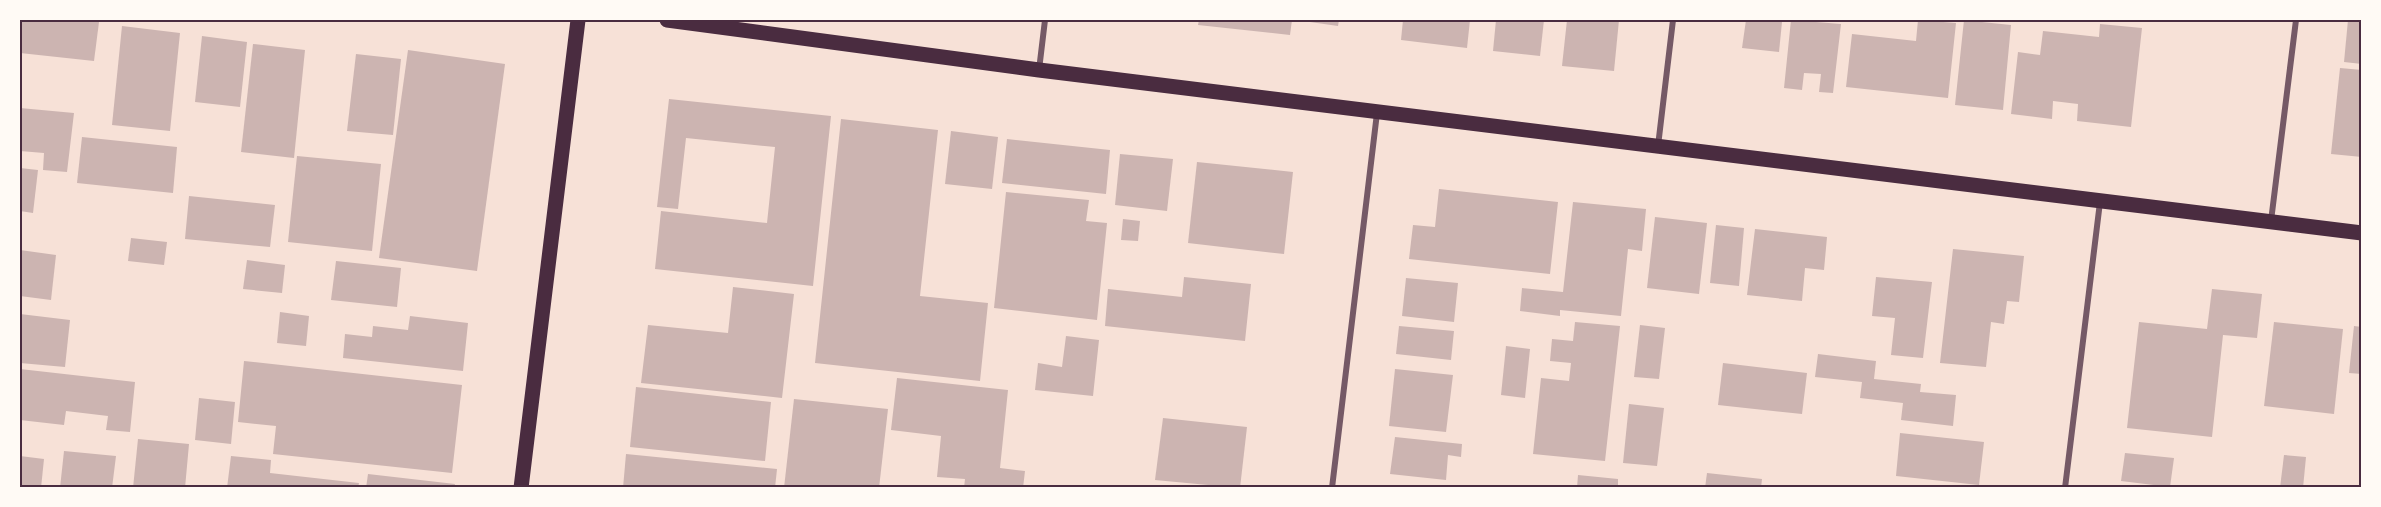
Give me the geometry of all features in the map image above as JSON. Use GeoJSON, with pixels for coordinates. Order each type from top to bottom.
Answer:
{"type":"FeatureCollection","features":[{"type":"Feature","properties":{"kind":"main road"},"geometry":{"type":"LineString","coordinates":[[520,488],[579,20]]}},
{"type":"Feature","properties":{"kind":"main road"},"geometry":{"type":"LineString","coordinates":[[667,20],[1377,113],[2361,233]]}},
{"type":"Feature","properties":{"kind":"street"},"geometry":{"type":"LineString","coordinates":[[1039,70],[1045,20]]}},
{"type":"Feature","properties":{"kind":"street"},"geometry":{"type":"LineString","coordinates":[[1658,146],[1673,20]]}},
{"type":"Feature","properties":{"kind":"street"},"geometry":{"type":"LineString","coordinates":[[2271,222],[2296,20]]}},
{"type":"Feature","properties":{"kind":"street"},"geometry":{"type":"LineString","coordinates":[[1332,488],[1377,113]]}},
{"type":"Feature","properties":{"kind":"street"},"geometry":{"type":"LineString","coordinates":[[2065,488],[2100,201]]}},
{"type":"Feature","properties":{"kind":"building"},"geometry":{"type":"Polygon","coordinates":[[[20,20],[99,22],[94,61],[20,53],[20,20]]]}},
{"type":"Feature","properties":{"kind":"building"},"geometry":{"type":"Polygon","coordinates":[[[1199,20],[1292,20],[1290,35],[1198,25],[1199,20]]]}},
{"type":"Feature","properties":{"kind":"building"},"geometry":{"type":"Polygon","coordinates":[[[1296,20],[1339,20],[1338,26],[1296,20]]]}},
{"type":"Feature","properties":{"kind":"building"},"geometry":{"type":"Polygon","coordinates":[[[1403,20],[1470,20],[1467,48],[1401,40],[1403,20]]]}},
{"type":"Feature","properties":{"kind":"building"},"geometry":{"type":"Polygon","coordinates":[[[1496,20],[1544,20],[1540,56],[1493,51],[1496,20]]]}},
{"type":"Feature","properties":{"kind":"building"},"geometry":{"type":"Polygon","coordinates":[[[1567,20],[1619,20],[1614,71],[1562,66],[1567,20]]]}},
{"type":"Feature","properties":{"kind":"building"},"geometry":{"type":"Polygon","coordinates":[[[1746,20],[1782,22],[1779,52],[1742,48],[1746,20]]]}},
{"type":"Feature","properties":{"kind":"building"},"geometry":{"type":"Polygon","coordinates":[[[1791,20],[1841,24],[1833,93],[1819,92],[1821,74],[1804,73],[1802,90],[1784,88],[1791,20]]]}},
{"type":"Feature","properties":{"kind":"building"},"geometry":{"type":"Polygon","coordinates":[[[1918,20],[1956,23],[1948,98],[1846,87],[1852,34],[1916,41],[1918,20]]]}},
{"type":"Feature","properties":{"kind":"building"},"geometry":{"type":"Polygon","coordinates":[[[1964,20],[1983,20],[1982,22],[2011,25],[2003,110],[1955,105],[1964,20]]]}},
{"type":"Feature","properties":{"kind":"building"},"geometry":{"type":"Polygon","coordinates":[[[2348,20],[2362,21],[2362,64],[2344,62],[2348,20]]]}},
{"type":"Feature","properties":{"kind":"building"},"geometry":{"type":"Polygon","coordinates":[[[2100,24],[2142,28],[2131,127],[2077,121],[2078,104],[2053,101],[2052,119],[2011,114],[2018,52],[2040,55],[2043,31],[2099,37],[2100,24]]]}},
{"type":"Feature","properties":{"kind":"building"},"geometry":{"type":"Polygon","coordinates":[[[122,26],[180,33],[170,131],[112,125],[122,26]]]}},
{"type":"Feature","properties":{"kind":"building"},"geometry":{"type":"Polygon","coordinates":[[[202,36],[247,42],[240,107],[195,102],[202,36]]]}},
{"type":"Feature","properties":{"kind":"building"},"geometry":{"type":"Polygon","coordinates":[[[253,44],[305,50],[294,158],[241,152],[253,44]]]}},
{"type":"Feature","properties":{"kind":"building"},"geometry":{"type":"Polygon","coordinates":[[[408,50],[505,64],[477,271],[379,258],[408,50]]]}},
{"type":"Feature","properties":{"kind":"building"},"geometry":{"type":"Polygon","coordinates":[[[356,54],[401,59],[393,135],[347,131],[356,54]]]}},
{"type":"Feature","properties":{"kind":"building"},"geometry":{"type":"Polygon","coordinates":[[[2340,68],[2362,70],[2362,157],[2331,154],[2340,68]]]}},
{"type":"Feature","properties":{"kind":"building"},"geometry":{"type":"Polygon","coordinates":[[[669,99],[831,116],[813,286],[655,269],[661,211],[767,223],[775,147],[686,138],[678,209],[657,207],[669,99]]]}},
{"type":"Feature","properties":{"kind":"building"},"geometry":{"type":"Polygon","coordinates":[[[20,108],[74,113],[67,172],[43,170],[44,153],[20,151],[20,108]]]}},
{"type":"Feature","properties":{"kind":"building"},"geometry":{"type":"Polygon","coordinates":[[[841,119],[938,130],[920,296],[988,303],[980,381],[815,363],[841,119]]]}},
{"type":"Feature","properties":{"kind":"building"},"geometry":{"type":"Polygon","coordinates":[[[951,131],[998,137],[992,189],[945,184],[951,131]]]}},
{"type":"Feature","properties":{"kind":"building"},"geometry":{"type":"Polygon","coordinates":[[[82,137],[177,147],[173,193],[77,183],[82,137]]]}},
{"type":"Feature","properties":{"kind":"building"},"geometry":{"type":"Polygon","coordinates":[[[1007,139],[1110,150],[1106,194],[1002,183],[1007,139]]]}},
{"type":"Feature","properties":{"kind":"building"},"geometry":{"type":"Polygon","coordinates":[[[1120,154],[1173,159],[1167,211],[1115,205],[1120,154]]]}},
{"type":"Feature","properties":{"kind":"building"},"geometry":{"type":"Polygon","coordinates":[[[297,156],[381,164],[372,251],[288,242],[297,156]]]}},
{"type":"Feature","properties":{"kind":"building"},"geometry":{"type":"Polygon","coordinates":[[[1197,162],[1293,172],[1284,254],[1188,243],[1197,162]]]}},
{"type":"Feature","properties":{"kind":"building"},"geometry":{"type":"Polygon","coordinates":[[[20,168],[38,170],[33,213],[20,211],[20,168]]]}},
{"type":"Feature","properties":{"kind":"building"},"geometry":{"type":"Polygon","coordinates":[[[1439,189],[1558,202],[1550,274],[1409,259],[1413,225],[1435,227],[1439,189]]]}},
{"type":"Feature","properties":{"kind":"building"},"geometry":{"type":"Polygon","coordinates":[[[1006,192],[1089,200],[1086,221],[1107,223],[1097,320],[994,308],[1006,192]]]}},
{"type":"Feature","properties":{"kind":"building"},"geometry":{"type":"Polygon","coordinates":[[[189,196],[275,205],[270,247],[185,239],[189,196]]]}},
{"type":"Feature","properties":{"kind":"building"},"geometry":{"type":"Polygon","coordinates":[[[1573,202],[1646,209],[1642,251],[1628,249],[1621,316],[1560,310],[1560,316],[1520,311],[1522,288],[1563,292],[1573,202]]]}},
{"type":"Feature","properties":{"kind":"building"},"geometry":{"type":"Polygon","coordinates":[[[1655,217],[1707,223],[1699,294],[1647,288],[1655,217]]]}},
{"type":"Feature","properties":{"kind":"building"},"geometry":{"type":"Polygon","coordinates":[[[1123,219],[1140,221],[1138,241],[1121,240],[1123,219]]]}},
{"type":"Feature","properties":{"kind":"building"},"geometry":{"type":"Polygon","coordinates":[[[1716,225],[1744,228],[1739,286],[1710,283],[1716,225]]]}},
{"type":"Feature","properties":{"kind":"building"},"geometry":{"type":"Polygon","coordinates":[[[1755,229],[1827,237],[1824,270],[1805,268],[1802,301],[1747,295],[1755,229]]]}},
{"type":"Feature","properties":{"kind":"building"},"geometry":{"type":"Polygon","coordinates":[[[131,238],[167,242],[164,265],[128,261],[131,238]]]}},
{"type":"Feature","properties":{"kind":"building"},"geometry":{"type":"Polygon","coordinates":[[[1953,249],[2024,256],[2019,302],[2007,301],[2004,324],[1991,322],[1986,367],[1940,363],[1953,249]]]}},
{"type":"Feature","properties":{"kind":"building"},"geometry":{"type":"Polygon","coordinates":[[[20,250],[56,255],[51,300],[20,296],[20,250]]]}},
{"type":"Feature","properties":{"kind":"building"},"geometry":{"type":"Polygon","coordinates":[[[247,260],[285,265],[282,293],[243,289],[247,260]]]}},
{"type":"Feature","properties":{"kind":"building"},"geometry":{"type":"Polygon","coordinates":[[[336,261],[401,268],[397,307],[331,300],[336,261]]]}},
{"type":"Feature","properties":{"kind":"building"},"geometry":{"type":"Polygon","coordinates":[[[1184,277],[1251,284],[1245,341],[1105,326],[1108,289],[1182,297],[1184,277]]]}},
{"type":"Feature","properties":{"kind":"building"},"geometry":{"type":"Polygon","coordinates":[[[1876,277],[1932,282],[1923,358],[1891,355],[1895,318],[1872,316],[1876,277]]]}},
{"type":"Feature","properties":{"kind":"building"},"geometry":{"type":"Polygon","coordinates":[[[1406,278],[1458,283],[1454,322],[1402,316],[1406,278]]]}},
{"type":"Feature","properties":{"kind":"building"},"geometry":{"type":"Polygon","coordinates":[[[733,287],[794,294],[782,398],[641,383],[648,325],[728,333],[733,287]]]}},
{"type":"Feature","properties":{"kind":"building"},"geometry":{"type":"Polygon","coordinates":[[[2212,289],[2262,294],[2257,338],[2223,335],[2212,437],[2127,428],[2139,322],[2207,329],[2212,289]]]}},
{"type":"Feature","properties":{"kind":"building"},"geometry":{"type":"Polygon","coordinates":[[[280,312],[309,316],[306,346],[277,343],[280,312]]]}},
{"type":"Feature","properties":{"kind":"building"},"geometry":{"type":"Polygon","coordinates":[[[20,314],[70,320],[65,367],[20,363],[20,314]]]}},
{"type":"Feature","properties":{"kind":"building"},"geometry":{"type":"Polygon","coordinates":[[[410,316],[468,323],[463,371],[343,358],[345,334],[372,337],[373,326],[408,330],[410,316]]]}},
{"type":"Feature","properties":{"kind":"building"},"geometry":{"type":"Polygon","coordinates":[[[1575,322],[1620,326],[1605,461],[1533,454],[1541,378],[1569,381],[1571,363],[1550,361],[1552,339],[1573,341],[1575,322]]]}},
{"type":"Feature","properties":{"kind":"building"},"geometry":{"type":"Polygon","coordinates":[[[2274,322],[2343,329],[2334,414],[2264,406],[2274,322]]]}},
{"type":"Feature","properties":{"kind":"building"},"geometry":{"type":"Polygon","coordinates":[[[1640,325],[1665,328],[1659,379],[1634,377],[1640,325]]]}},
{"type":"Feature","properties":{"kind":"building"},"geometry":{"type":"Polygon","coordinates":[[[1399,326],[1454,331],[1451,360],[1396,354],[1399,326]]]}},
{"type":"Feature","properties":{"kind":"building"},"geometry":{"type":"Polygon","coordinates":[[[2354,326],[2362,327],[2362,374],[2349,373],[2354,326]]]}},
{"type":"Feature","properties":{"kind":"building"},"geometry":{"type":"Polygon","coordinates":[[[1066,336],[1099,340],[1093,396],[1035,390],[1038,363],[1062,367],[1066,336]]]}},
{"type":"Feature","properties":{"kind":"building"},"geometry":{"type":"Polygon","coordinates":[[[1506,346],[1530,349],[1525,398],[1501,395],[1506,346]]]}},
{"type":"Feature","properties":{"kind":"building"},"geometry":{"type":"Polygon","coordinates":[[[1818,354],[1876,361],[1874,379],[1921,384],[1920,392],[1956,395],[1953,426],[1901,420],[1903,403],[1860,398],[1862,382],[1815,377],[1818,354]]]}},
{"type":"Feature","properties":{"kind":"building"},"geometry":{"type":"Polygon","coordinates":[[[244,361],[462,385],[452,473],[273,454],[276,426],[238,422],[244,361]]]}},
{"type":"Feature","properties":{"kind":"building"},"geometry":{"type":"Polygon","coordinates":[[[1723,363],[1807,373],[1802,414],[1718,405],[1723,363]]]}},
{"type":"Feature","properties":{"kind":"building"},"geometry":{"type":"Polygon","coordinates":[[[20,369],[135,382],[130,432],[106,430],[108,416],[66,411],[64,425],[20,420],[20,369]]]}},
{"type":"Feature","properties":{"kind":"building"},"geometry":{"type":"Polygon","coordinates":[[[1395,369],[1453,375],[1446,432],[1389,426],[1395,369]]]}},
{"type":"Feature","properties":{"kind":"building"},"geometry":{"type":"Polygon","coordinates":[[[897,378],[1008,390],[1000,468],[1025,471],[1023,488],[964,488],[965,479],[937,477],[941,436],[891,430],[897,378]]]}},
{"type":"Feature","properties":{"kind":"building"},"geometry":{"type":"Polygon","coordinates":[[[636,387],[771,402],[765,461],[630,447],[636,387]]]}},
{"type":"Feature","properties":{"kind":"building"},"geometry":{"type":"Polygon","coordinates":[[[199,398],[235,402],[231,444],[195,440],[199,398]]]}},
{"type":"Feature","properties":{"kind":"building"},"geometry":{"type":"Polygon","coordinates":[[[794,399],[888,409],[879,488],[784,488],[794,399]]]}},
{"type":"Feature","properties":{"kind":"building"},"geometry":{"type":"Polygon","coordinates":[[[1629,404],[1664,408],[1657,466],[1623,463],[1629,404]]]}},
{"type":"Feature","properties":{"kind":"building"},"geometry":{"type":"Polygon","coordinates":[[[1163,418],[1247,427],[1240,488],[1155,480],[1163,418]]]}},
{"type":"Feature","properties":{"kind":"building"},"geometry":{"type":"Polygon","coordinates":[[[1900,433],[1984,442],[1979,485],[1896,476],[1900,433]]]}},
{"type":"Feature","properties":{"kind":"building"},"geometry":{"type":"Polygon","coordinates":[[[1395,437],[1462,444],[1461,457],[1448,455],[1446,480],[1390,474],[1395,437]]]}},
{"type":"Feature","properties":{"kind":"building"},"geometry":{"type":"Polygon","coordinates":[[[138,439],[189,444],[185,488],[133,488],[138,439]]]}},
{"type":"Feature","properties":{"kind":"building"},"geometry":{"type":"Polygon","coordinates":[[[64,451],[116,456],[112,488],[60,488],[64,451]]]}},
{"type":"Feature","properties":{"kind":"building"},"geometry":{"type":"Polygon","coordinates":[[[2125,453],[2174,458],[2170,487],[2121,481],[2125,453]]]}},
{"type":"Feature","properties":{"kind":"building"},"geometry":{"type":"Polygon","coordinates":[[[626,454],[777,469],[775,488],[623,488],[626,454]]]}},
{"type":"Feature","properties":{"kind":"building"},"geometry":{"type":"Polygon","coordinates":[[[2284,455],[2306,457],[2303,488],[2280,488],[2284,455]]]}},
{"type":"Feature","properties":{"kind":"building"},"geometry":{"type":"Polygon","coordinates":[[[20,456],[44,459],[41,488],[20,488],[20,456]]]}},
{"type":"Feature","properties":{"kind":"building"},"geometry":{"type":"Polygon","coordinates":[[[231,456],[271,460],[270,473],[359,483],[358,488],[227,488],[231,456]]]}},
{"type":"Feature","properties":{"kind":"building"},"geometry":{"type":"Polygon","coordinates":[[[1707,473],[1762,479],[1761,488],[1705,488],[1707,473]]]}},
{"type":"Feature","properties":{"kind":"building"},"geometry":{"type":"Polygon","coordinates":[[[368,474],[455,484],[454,488],[366,488],[368,474]]]}},
{"type":"Feature","properties":{"kind":"building"},"geometry":{"type":"Polygon","coordinates":[[[1578,475],[1618,479],[1618,488],[1577,488],[1578,475]]]}}]}
